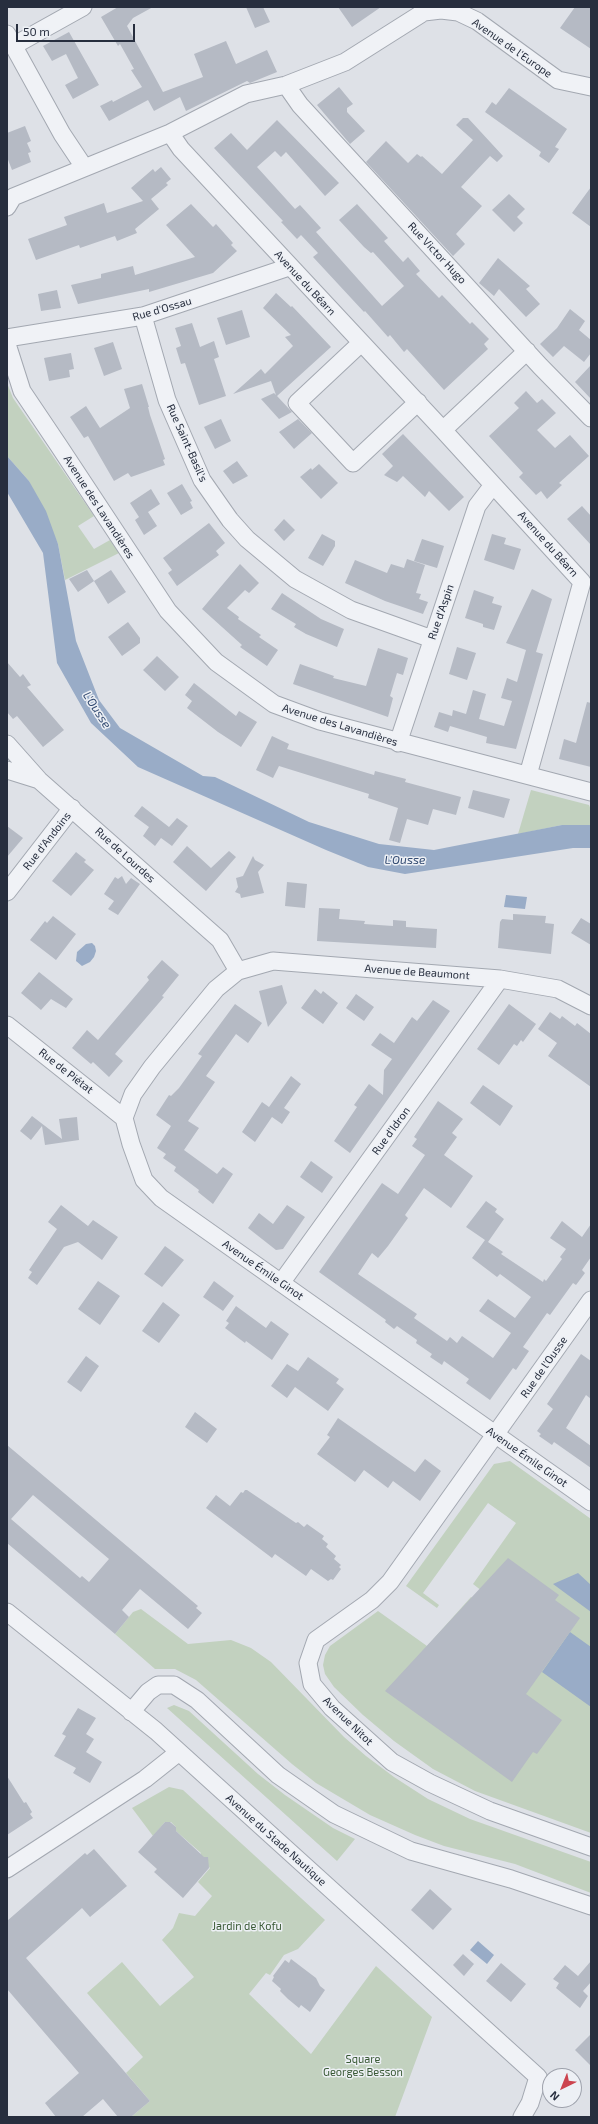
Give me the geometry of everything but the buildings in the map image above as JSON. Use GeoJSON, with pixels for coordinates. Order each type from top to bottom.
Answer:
{"type":"FeatureCollection","features":[{"type":"Feature","properties":{"kind":"street"},"geometry":{"type":"LineString","coordinates":[[83,7],[10,40],[62,134],[84,168]]}},
{"type":"Feature","properties":{"kind":"street"},"geometry":{"type":"LineString","coordinates":[[7,207],[13,197],[170,133],[246,94],[286,85],[345,62],[424,12],[458,10]]}},
{"type":"Feature","properties":{"kind":"street","name":"Avenue de l'Europe"},"geometry":{"type":"LineString","coordinates":[[458,10],[477,21],[558,80],[591,87]]}},
{"type":"Feature","properties":{"kind":"street","name":"Rue Victor Hugo"},"geometry":{"type":"LineString","coordinates":[[286,85],[300,105],[527,351],[591,418]]}},
{"type":"Feature","properties":{"kind":"street","name":"Avenue du Béarn"},"geometry":{"type":"LineString","coordinates":[[170,133],[181,149],[289,267],[418,402],[582,582],[528,775]]}},
{"type":"Feature","properties":{"kind":"street","name":"Rue d'Ossau"},"geometry":{"type":"LineString","coordinates":[[7,338],[143,316],[289,267]]}},
{"type":"Feature","properties":{"kind":"street","name":"Rue Saint-Basil's"},"geometry":{"type":"LineString","coordinates":[[143,316],[168,400],[202,480],[230,520],[247,539],[294,579],[351,610],[432,639]]}},
{"type":"Feature","properties":{"kind":"street"},"geometry":{"type":"LineString","coordinates":[[361,343],[297,403],[348,458],[353,463],[418,402]]}},
{"type":"Feature","properties":{"kind":"street","name":"Avenue des Lavandières"},"geometry":{"type":"LineString","coordinates":[[7,344],[22,391],[168,611],[216,662],[274,704],[320,721],[398,743],[591,792]]}},
{"type":"Feature","properties":{"kind":"street"},"geometry":{"type":"LineString","coordinates":[[443,430],[527,351]]}},
{"type":"Feature","properties":{"kind":"street","name":"Rue d'Aspin"},"geometry":{"type":"LineString","coordinates":[[398,743],[477,506],[493,485]]}},
{"type":"Feature","properties":{"kind":"street","name":"Rue de Lourdes"},"geometry":{"type":"LineString","coordinates":[[7,744],[39,780],[220,940],[238,971]]}},
{"type":"Feature","properties":{"kind":"street"},"geometry":{"type":"LineString","coordinates":[[7,770],[39,780]]}},
{"type":"Feature","properties":{"kind":"street","name":"Rue d'Andoins"},"geometry":{"type":"LineString","coordinates":[[7,892],[72,808]]}},
{"type":"Feature","properties":{"kind":"street","name":"Avenue de Beaumont"},"geometry":{"type":"LineString","coordinates":[[238,971],[273,961],[500,978],[558,989],[591,1006]]}},
{"type":"Feature","properties":{"kind":"street"},"geometry":{"type":"LineString","coordinates":[[124,1118],[134,1094],[152,1067],[216,989],[238,971]]}},
{"type":"Feature","properties":{"kind":"street","name":"Rue d'Idron"},"geometry":{"type":"LineString","coordinates":[[282,1283],[500,978]]}},
{"type":"Feature","properties":{"kind":"street","name":"Rue de Piétat"},"geometry":{"type":"LineString","coordinates":[[7,1025],[124,1118]]}},
{"type":"Feature","properties":{"kind":"street","name":"Avenue Émile Ginot"},"geometry":{"type":"LineString","coordinates":[[124,1118],[131,1144],[144,1180],[161,1198],[591,1502]]}},
{"type":"Feature","properties":{"kind":"street","name":"Rue de l'Ousse"},"geometry":{"type":"LineString","coordinates":[[496,1434],[591,1300]]}},
{"type":"Feature","properties":{"kind":"street","name":"Avenue Nitot"},"geometry":{"type":"LineString","coordinates":[[496,1434],[384,1589],[316,1640],[308,1663],[312,1684],[332,1708],[392,1762],[430,1783],[490,1811],[591,1847]]}},
{"type":"Feature","properties":{"kind":"street","name":"Avenue du Stade Nautique"},"geometry":{"type":"LineString","coordinates":[[7,1612],[179,1752],[538,2077],[530,2103],[522,2117]]}},
{"type":"Feature","properties":{"kind":"street"},"geometry":{"type":"LineString","coordinates":[[131,1712],[148,1692],[158,1685],[174,1685],[197,1700],[278,1775],[334,1814],[411,1851],[511,1879],[591,1906]]}},
{"type":"Feature","properties":{"kind":"street"},"geometry":{"type":"LineString","coordinates":[[7,1869],[145,1779],[179,1752]]}},
{"type":"Feature","properties":{"kind":"green space"},"geometry":{"type":"Polygon","coordinates":[[[7,383],[13,398],[94,516],[78,526],[94,549],[110,540],[119,553],[65,580],[58,544],[29,481],[7,456],[7,383]]]}},
{"type":"Feature","properties":{"kind":"green space"},"geometry":{"type":"Polygon","coordinates":[[[531,790],[589,805],[591,810],[591,825],[562,825],[518,834],[531,790]]]}},
{"type":"Feature","properties":{"kind":"green space"},"geometry":{"type":"Polygon","coordinates":[[[510,1461],[591,1519],[591,1833],[475,1791],[433,1769],[394,1741],[363,1715],[334,1687],[325,1674],[323,1665],[325,1655],[330,1646],[378,1611],[427,1646],[471,1597],[476,1600],[482,1591],[473,1584],[516,1523],[488,1503],[423,1593],[439,1605],[437,1608],[406,1586],[494,1464],[510,1461]]]}},
{"type":"Feature","properties":{"kind":"green space"},"geometry":{"type":"Polygon","coordinates":[[[141,1609],[188,1644],[231,1640],[251,1648],[271,1662],[344,1737],[366,1756],[394,1777],[428,1799],[470,1819],[591,1862],[591,1893],[515,1864],[444,1846],[415,1835],[370,1815],[316,1783],[292,1764],[196,1680],[175,1669],[155,1669],[115,1634],[133,1612],[141,1609]]]}},
{"type":"Feature","properties":{"kind":"green space"},"geometry":{"type":"Polygon","coordinates":[[[174,1705],[189,1711],[258,1774],[285,1795],[333,1828],[355,1839],[337,1861],[167,1708],[174,1705]]]}},
{"type":"Feature","properties":{"kind":"green space"},"geometry":{"type":"Polygon","coordinates":[[[169,1787],[183,1790],[325,1920],[298,1949],[284,1955],[270,1975],[266,1973],[249,1994],[311,2054],[376,1966],[432,2017],[395,2117],[131,2117],[150,2101],[126,2073],[143,2057],[87,1993],[122,1962],[160,2006],[194,1977],[162,1940],[173,1928],[179,1913],[195,1916],[212,1896],[198,1882],[210,1868],[207,1865],[208,1859],[206,1857],[198,1857],[201,1853],[176,1831],[176,1827],[171,1822],[165,1822],[153,1836],[132,1808],[169,1787]]]}},
{"type":"Feature","properties":{"kind":"water","name":"L'Ousse"},"geometry":{"type":"Polygon","coordinates":[[[7,456],[29,481],[46,511],[58,544],[76,641],[99,700],[120,728],[203,776],[215,777],[309,822],[379,844],[434,850],[562,825],[591,825],[591,848],[573,848],[405,874],[368,867],[138,767],[91,723],[57,663],[43,553],[7,492],[7,456]]]}},
{"type":"Feature","properties":{"kind":"water"},"geometry":{"type":"Polygon","coordinates":[[[506,895],[527,897],[525,909],[504,907],[506,895]]]}},
{"type":"Feature","properties":{"kind":"water"},"geometry":{"type":"Polygon","coordinates":[[[92,943],[95,946],[96,951],[94,957],[90,962],[82,966],[76,961],[77,952],[86,944],[92,943]]]}},
{"type":"Feature","properties":{"kind":"water"},"geometry":{"type":"Polygon","coordinates":[[[578,1573],[591,1585],[591,1612],[553,1584],[578,1573]]]}},
{"type":"Feature","properties":{"kind":"water"},"geometry":{"type":"Polygon","coordinates":[[[570,1632],[591,1647],[591,1707],[542,1672],[570,1632]]]}},
{"type":"Feature","properties":{"kind":"water"},"geometry":{"type":"Polygon","coordinates":[[[478,1941],[494,1955],[487,1964],[470,1950],[478,1941]]]}},
{"type":"Feature","properties":{"kind":"park label","name":"Jardin de Kofu"},"geometry":{"type":"Point","coordinates":[247,1926]}},
{"type":"Feature","properties":{"kind":"park label","name":"Square Georges Besson"},"geometry":{"type":"Point","coordinates":[363,2065]}}]}
